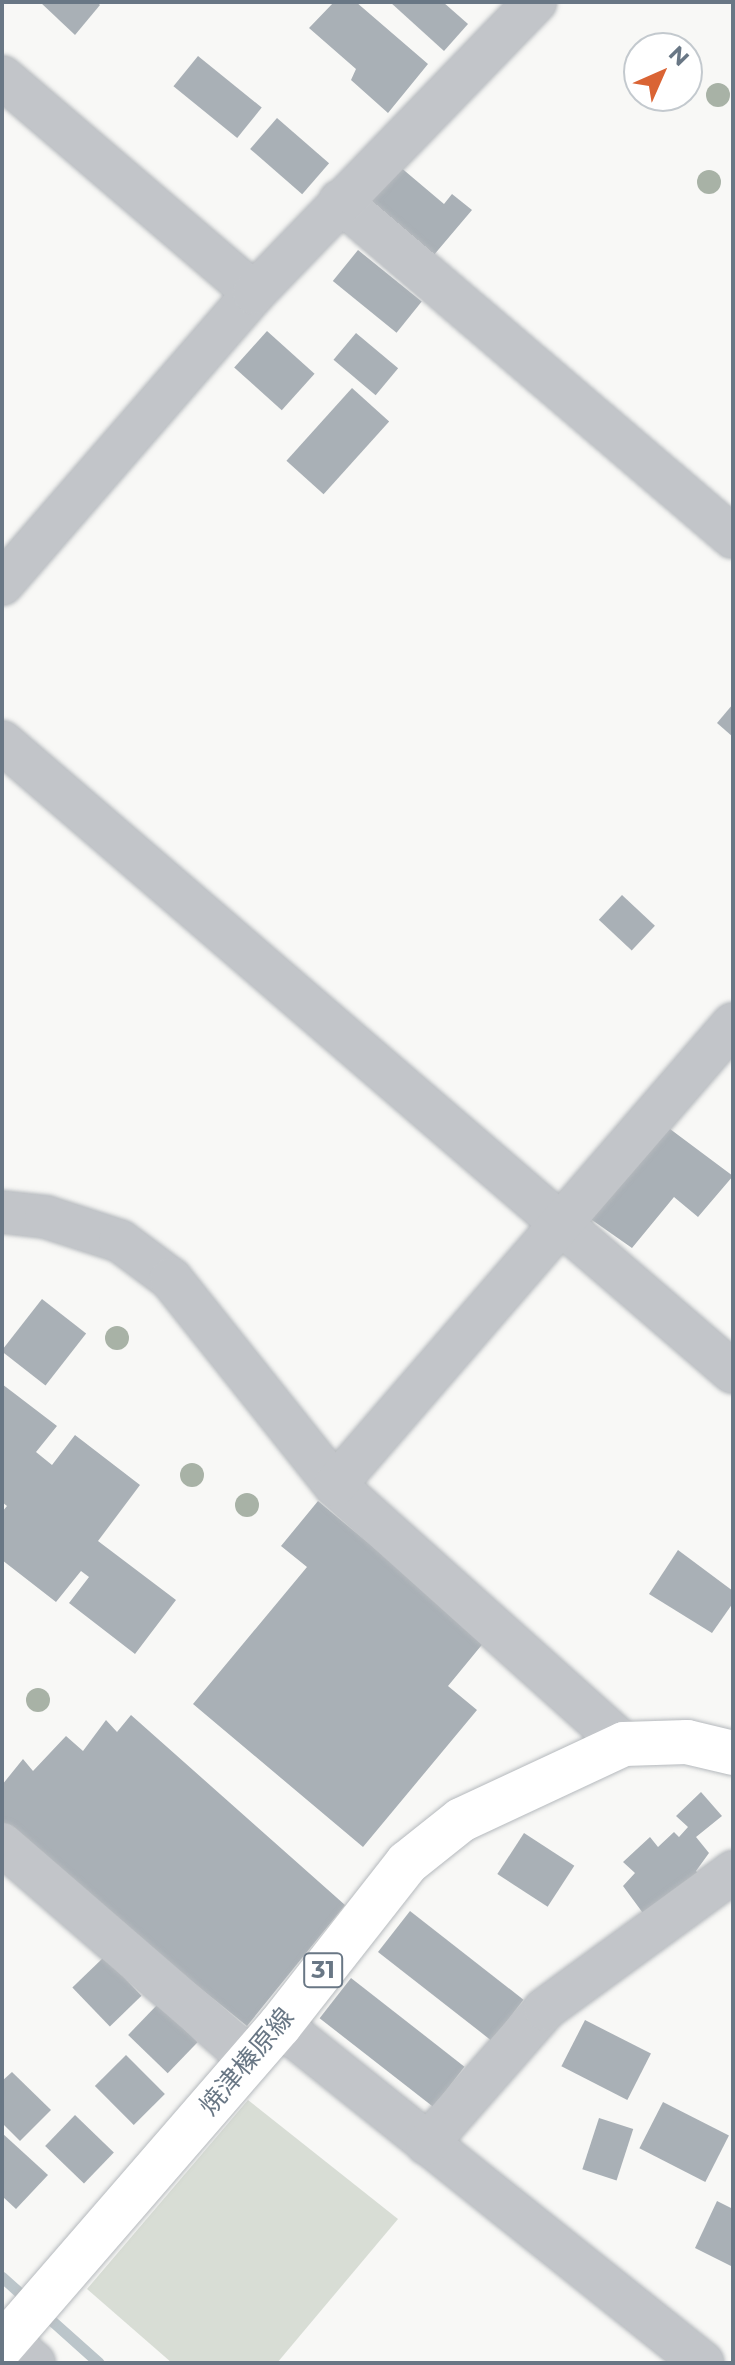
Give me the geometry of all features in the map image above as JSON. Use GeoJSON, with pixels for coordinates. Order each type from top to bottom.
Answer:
{"type":"FeatureCollection","features":[{"type":"Feature","properties":{"kind":"main road","name":"焼津榛原線"},"geometry":{"type":"LineString","coordinates":[[11,2346],[280,2025],[407,1863],[461,1820],[624,1744],[687,1742],[733,1753]]}},
{"type":"Feature","properties":{"kind":"street"},"geometry":{"type":"LineString","coordinates":[[2,584],[254,293],[535,2]]}},
{"type":"Feature","properties":{"kind":"street"},"geometry":{"type":"LineString","coordinates":[[2,77],[254,293]]}},
{"type":"Feature","properties":{"kind":"street"},"geometry":{"type":"LineString","coordinates":[[340,201],[733,537]]}},
{"type":"Feature","properties":{"kind":"street"},"geometry":{"type":"LineString","coordinates":[[2,742],[733,1372]]}},
{"type":"Feature","properties":{"kind":"street"},"geometry":{"type":"LineString","coordinates":[[335,1485],[733,1024]]}},
{"type":"Feature","properties":{"kind":"street"},"geometry":{"type":"LineString","coordinates":[[2,1212],[46,1217],[120,1241],[171,1279],[335,1485],[624,1744]]}},
{"type":"Feature","properties":{"kind":"street"},"geometry":{"type":"LineString","coordinates":[[2,1844],[250,2059]]}},
{"type":"Feature","properties":{"kind":"street"},"geometry":{"type":"LineString","coordinates":[[427,2144],[545,2009],[733,1872]]}},
{"type":"Feature","properties":{"kind":"street"},"geometry":{"type":"LineString","coordinates":[[280,2025],[703,2363]]}},
{"type":"Feature","properties":{"kind":"shaded area"},"geometry":{"type":"Polygon","coordinates":[[[248,2100],[398,2219],[277,2363],[172,2363],[87,2289],[248,2100]]]}},
{"type":"Feature","properties":{"kind":"building"},"geometry":{"type":"Polygon","coordinates":[[[40,2],[97,2],[100,5],[75,35],[40,2]]]}},
{"type":"Feature","properties":{"kind":"building"},"geometry":{"type":"Polygon","coordinates":[[[334,2],[356,2],[428,64],[388,113],[351,80],[356,69],[309,28],[334,2]]]}},
{"type":"Feature","properties":{"kind":"building"},"geometry":{"type":"Polygon","coordinates":[[[390,2],[443,2],[468,24],[444,51],[390,2]]]}},
{"type":"Feature","properties":{"kind":"building"},"geometry":{"type":"Polygon","coordinates":[[[198,56],[262,108],[237,138],[173,86],[198,56]]]}},
{"type":"Feature","properties":{"kind":"building"},"geometry":{"type":"Polygon","coordinates":[[[277,118],[329,163],[302,194],[250,149],[277,118]]]}},
{"type":"Feature","properties":{"kind":"building"},"geometry":{"type":"Polygon","coordinates":[[[399,166],[444,204],[452,194],[472,210],[433,256],[369,202],[399,166]]]}},
{"type":"Feature","properties":{"kind":"building"},"geometry":{"type":"Polygon","coordinates":[[[358,250],[422,302],[397,333],[333,281],[358,250]]]}},
{"type":"Feature","properties":{"kind":"building"},"geometry":{"type":"Polygon","coordinates":[[[267,331],[315,374],[282,410],[234,367],[267,331]]]}},
{"type":"Feature","properties":{"kind":"building"},"geometry":{"type":"Polygon","coordinates":[[[356,333],[398,368],[376,395],[334,360],[356,333]]]}},
{"type":"Feature","properties":{"kind":"building"},"geometry":{"type":"Polygon","coordinates":[[[352,388],[389,421],[324,494],[286,461],[352,388]]]}},
{"type":"Feature","properties":{"kind":"building"},"geometry":{"type":"Polygon","coordinates":[[[733,704],[733,737],[717,723],[733,704]]]}},
{"type":"Feature","properties":{"kind":"building"},"geometry":{"type":"Polygon","coordinates":[[[622,895],[655,926],[632,951],[599,920],[622,895]]]}},
{"type":"Feature","properties":{"kind":"building"},"geometry":{"type":"Polygon","coordinates":[[[666,1126],[733,1176],[698,1217],[674,1197],[632,1248],[582,1213],[666,1126]]]}},
{"type":"Feature","properties":{"kind":"building"},"geometry":{"type":"Polygon","coordinates":[[[42,1299],[86,1333],[45,1385],[2,1352],[42,1299]]]}},
{"type":"Feature","properties":{"kind":"building"},"geometry":{"type":"Polygon","coordinates":[[[2,1384],[57,1426],[36,1452],[52,1465],[75,1435],[140,1485],[98,1541],[176,1600],[135,1654],[69,1603],[89,1577],[81,1571],[56,1602],[2,1560],[2,1512],[7,1506],[2,1502],[2,1384]]]}},
{"type":"Feature","properties":{"kind":"building"},"geometry":{"type":"Polygon","coordinates":[[[318,1501],[485,1641],[448,1686],[477,1710],[363,1847],[193,1704],[307,1567],[281,1546],[318,1501]]]}},
{"type":"Feature","properties":{"kind":"building"},"geometry":{"type":"Polygon","coordinates":[[[678,1550],[733,1591],[733,1603],[712,1633],[649,1594],[678,1550]]]}},
{"type":"Feature","properties":{"kind":"building"},"geometry":{"type":"Polygon","coordinates":[[[131,1715],[345,1905],[247,2026],[2,1827],[2,1785],[23,1759],[33,1771],[66,1736],[83,1751],[106,1720],[117,1732],[131,1715]]]}},
{"type":"Feature","properties":{"kind":"building"},"geometry":{"type":"Polygon","coordinates":[[[701,1792],[722,1816],[696,1837],[709,1853],[696,1871],[706,1883],[651,1924],[623,1886],[635,1873],[623,1862],[650,1837],[658,1847],[674,1832],[679,1837],[688,1827],[676,1816],[701,1792]]]}},
{"type":"Feature","properties":{"kind":"building"},"geometry":{"type":"Polygon","coordinates":[[[524,1833],[574,1866],[548,1907],[497,1874],[524,1833]]]}},
{"type":"Feature","properties":{"kind":"building"},"geometry":{"type":"Polygon","coordinates":[[[410,1911],[523,2000],[491,2041],[378,1952],[410,1911]]]}},
{"type":"Feature","properties":{"kind":"building"},"geometry":{"type":"Polygon","coordinates":[[[104,1957],[142,1996],[110,2026],[72,1988],[104,1957]]]}},
{"type":"Feature","properties":{"kind":"building"},"geometry":{"type":"Polygon","coordinates":[[[351,1978],[464,2067],[433,2107],[320,2018],[351,1978]]]}},
{"type":"Feature","properties":{"kind":"building"},"geometry":{"type":"Polygon","coordinates":[[[158,2004],[198,2042],[168,2073],[128,2035],[158,2004]]]}},
{"type":"Feature","properties":{"kind":"building"},"geometry":{"type":"Polygon","coordinates":[[[585,2020],[651,2054],[627,2100],[561,2066],[585,2020]]]}},
{"type":"Feature","properties":{"kind":"building"},"geometry":{"type":"Polygon","coordinates":[[[126,2055],[165,2094],[134,2125],[95,2086],[126,2055]]]}},
{"type":"Feature","properties":{"kind":"building"},"geometry":{"type":"Polygon","coordinates":[[[12,2072],[51,2110],[20,2141],[2,2123],[2,2081],[12,2072]]]}},
{"type":"Feature","properties":{"kind":"building"},"geometry":{"type":"Polygon","coordinates":[[[663,2102],[729,2136],[705,2182],[639,2148],[663,2102]]]}},
{"type":"Feature","properties":{"kind":"building"},"geometry":{"type":"Polygon","coordinates":[[[75,2115],[114,2153],[84,2183],[45,2146],[75,2115]]]}},
{"type":"Feature","properties":{"kind":"building"},"geometry":{"type":"Polygon","coordinates":[[[599,2118],[633,2129],[617,2180],[582,2169],[599,2118]]]}},
{"type":"Feature","properties":{"kind":"building"},"geometry":{"type":"Polygon","coordinates":[[[2,2133],[48,2175],[16,2209],[2,2196],[2,2133]]]}},
{"type":"Feature","properties":{"kind":"building"},"geometry":{"type":"Polygon","coordinates":[[[717,2201],[733,2209],[733,2267],[695,2248],[717,2201]]]}},
{"type":"Feature","properties":{"kind":"waterway"},"geometry":{"type":"LineString","coordinates":[[2,2277],[29,2301]]}},
{"type":"Feature","properties":{"kind":"waterway"},"geometry":{"type":"LineString","coordinates":[[42,2312],[99,2363]]}}]}
